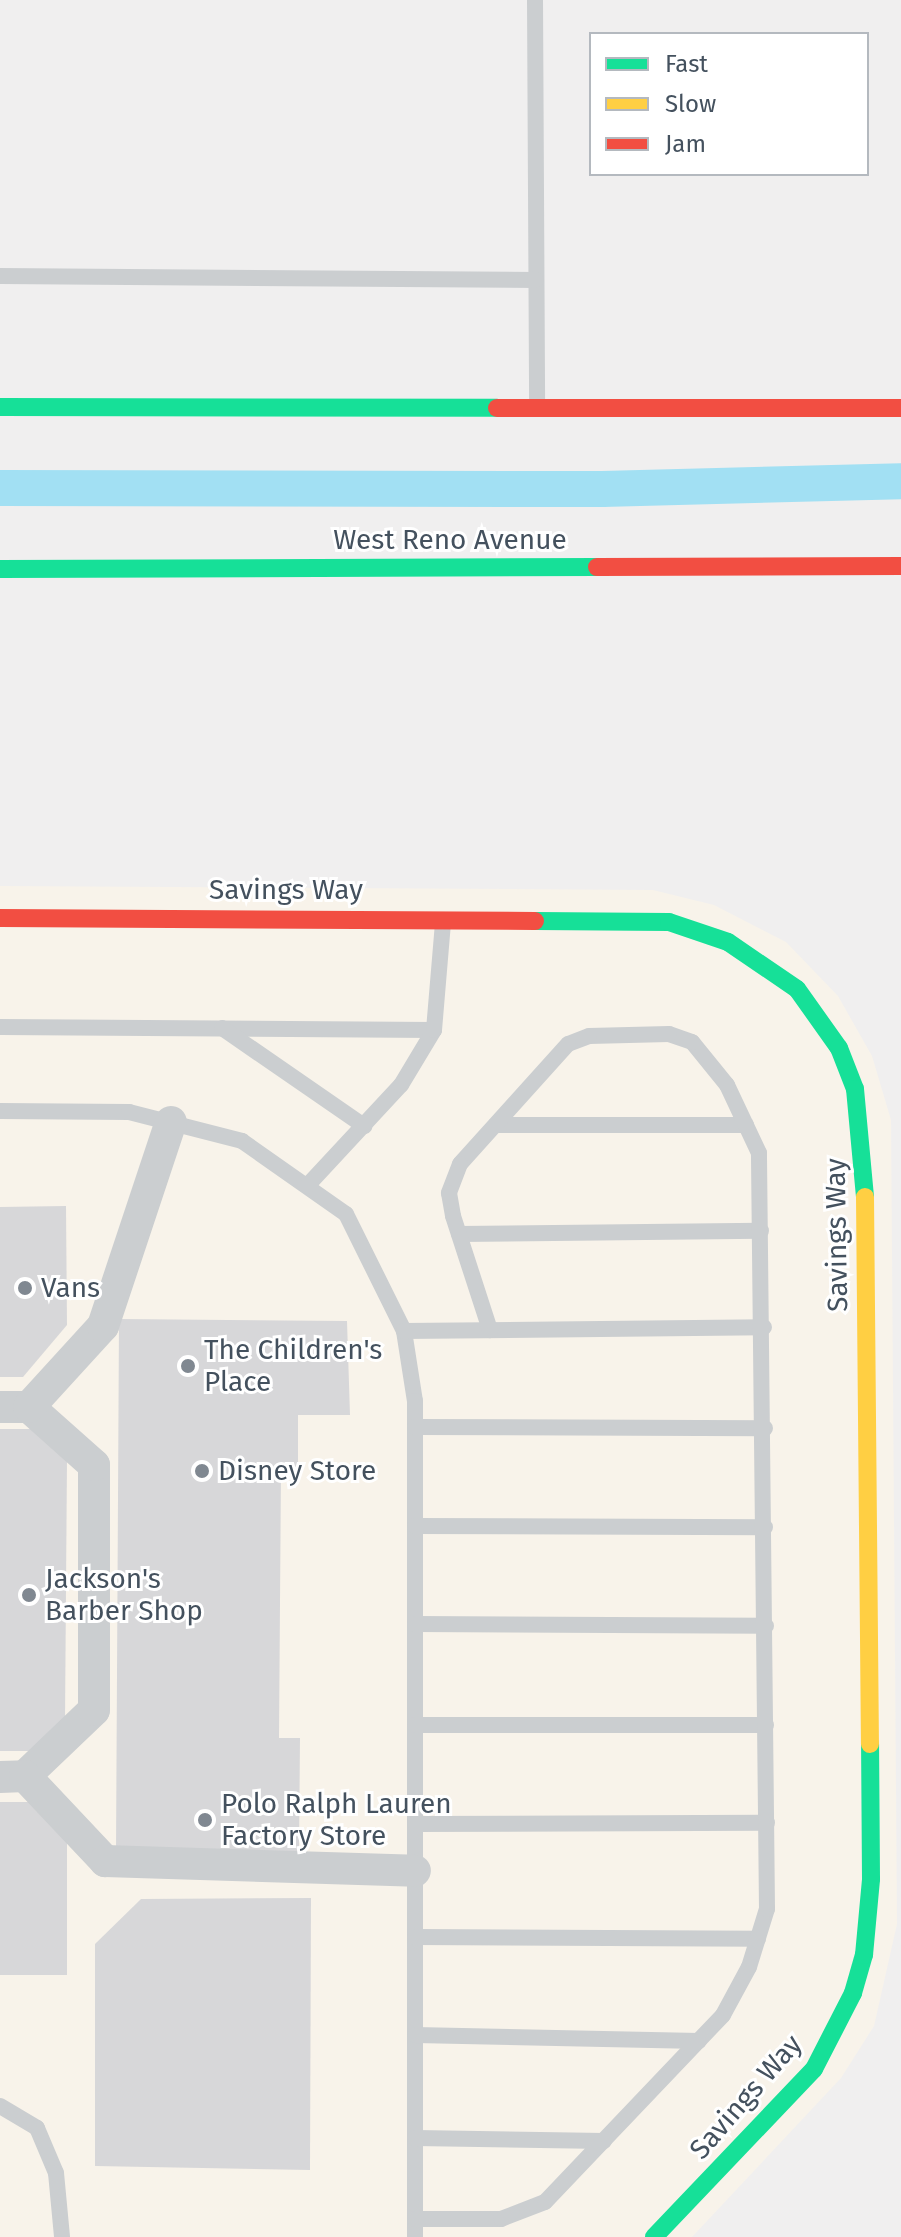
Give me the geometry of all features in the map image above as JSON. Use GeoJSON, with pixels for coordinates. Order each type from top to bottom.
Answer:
{"type":"FeatureCollection","features":[{"type":"Feature","properties":{"kind":"street"},"geometry":{"type":"LineString","coordinates":[[0,407],[901,408]]}},
{"type":"Feature","properties":{"kind":"street","name":"West Reno Avenue"},"geometry":{"type":"LineString","coordinates":[[0,569],[901,566]]}},
{"type":"Feature","properties":{"kind":"street","name":"Savings Way"},"geometry":{"type":"LineString","coordinates":[[0,918],[642,918],[692,928],[728,942],[797,989],[839,1048],[863,1126],[871,1879],[864,1955],[853,1993],[814,2069],[654,2237]]}},
{"type":"Feature","properties":{"kind":"street"},"geometry":{"type":"LineString","coordinates":[[171,1122],[103,1326],[15,1407],[94,1465],[94,1710],[13,1776],[105,1861],[415,1871]]}},
{"type":"Feature","properties":{"kind":"lane"},"geometry":{"type":"LineString","coordinates":[[535,0],[537,408]]}},
{"type":"Feature","properties":{"kind":"lane"},"geometry":{"type":"LineString","coordinates":[[0,276],[536,280]]}},
{"type":"Feature","properties":{"kind":"lane"},"geometry":{"type":"LineString","coordinates":[[307,1186],[401,1085],[434,1030],[443,918]]}},
{"type":"Feature","properties":{"kind":"lane"},"geometry":{"type":"LineString","coordinates":[[0,1027],[434,1030]]}},
{"type":"Feature","properties":{"kind":"lane"},"geometry":{"type":"LineString","coordinates":[[222,1028],[364,1126]]}},
{"type":"Feature","properties":{"kind":"lane"},"geometry":{"type":"LineString","coordinates":[[415,2219],[501,2219],[545,2202],[723,2015],[758,1939],[767,1909],[764,1327],[759,1153],[727,1085],[692,1042],[669,1034],[589,1036],[568,1044],[460,1164],[449,1193],[490,1330]]}},
{"type":"Feature","properties":{"kind":"lane"},"geometry":{"type":"LineString","coordinates":[[0,1111],[129,1112],[242,1141],[346,1214],[404,1331],[415,1427],[415,2237]]}},
{"type":"Feature","properties":{"kind":"lane"},"geometry":{"type":"LineString","coordinates":[[496,1125],[746,1125]]}},
{"type":"Feature","properties":{"kind":"lane"},"geometry":{"type":"LineString","coordinates":[[459,1234],[761,1231]]}},
{"type":"Feature","properties":{"kind":"lane"},"geometry":{"type":"LineString","coordinates":[[404,1331],[764,1327]]}},
{"type":"Feature","properties":{"kind":"lane"},"geometry":{"type":"LineString","coordinates":[[415,1427],[765,1428]]}},
{"type":"Feature","properties":{"kind":"lane"},"geometry":{"type":"LineString","coordinates":[[415,1526],[765,1527]]}},
{"type":"Feature","properties":{"kind":"lane"},"geometry":{"type":"LineString","coordinates":[[415,1624],[766,1626]]}},
{"type":"Feature","properties":{"kind":"lane"},"geometry":{"type":"LineString","coordinates":[[415,1725],[766,1725]]}},
{"type":"Feature","properties":{"kind":"lane"},"geometry":{"type":"LineString","coordinates":[[415,1824],[767,1823]]}},
{"type":"Feature","properties":{"kind":"lane"},"geometry":{"type":"LineString","coordinates":[[415,1937],[758,1939]]}},
{"type":"Feature","properties":{"kind":"lane"},"geometry":{"type":"LineString","coordinates":[[415,2035],[699,2041]]}},
{"type":"Feature","properties":{"kind":"lane"},"geometry":{"type":"LineString","coordinates":[[0,2106],[37,2128],[56,2173],[62,2237]]}},
{"type":"Feature","properties":{"kind":"lane"},"geometry":{"type":"LineString","coordinates":[[415,2138],[604,2141]]}},
{"type":"Feature","properties":{"kind":"shaded area"},"geometry":{"type":"Polygon","coordinates":[[[0,886],[653,890],[714,905],[786,942],[838,996],[872,1056],[891,1120],[897,1924],[874,2026],[841,2078],[692,2237],[0,2237],[0,886]]]}},
{"type":"Feature","properties":{"kind":"building"},"geometry":{"type":"Polygon","coordinates":[[[66,1206],[67,1325],[23,1377],[0,1377],[0,1207],[66,1206]]]}},
{"type":"Feature","properties":{"kind":"building"},"geometry":{"type":"Polygon","coordinates":[[[119,1319],[347,1321],[350,1415],[298,1415],[298,1469],[281,1469],[279,1738],[300,1738],[299,1852],[116,1852],[119,1319]]]}},
{"type":"Feature","properties":{"kind":"building"},"geometry":{"type":"Polygon","coordinates":[[[0,1429],[33,1429],[67,1459],[65,1721],[37,1751],[0,1751],[0,1429]]]}},
{"type":"Feature","properties":{"kind":"building"},"geometry":{"type":"Polygon","coordinates":[[[0,1802],[32,1802],[67,1835],[67,1975],[0,1975],[0,1802]]]}},
{"type":"Feature","properties":{"kind":"building"},"geometry":{"type":"Polygon","coordinates":[[[311,1898],[310,2170],[95,2166],[95,1944],[141,1899],[311,1898]]]}},
{"type":"Feature","properties":{"kind":"waterway"},"geometry":{"type":"LineString","coordinates":[[0,488],[602,489],[901,481]]}},
{"type":"Feature","properties":{"kind":"traffic: fast"},"geometry":{"type":"LineString","coordinates":[[0,407],[497,408]]}},
{"type":"Feature","properties":{"kind":"traffic: fast"},"geometry":{"type":"LineString","coordinates":[[0,569],[597,567]]}},
{"type":"Feature","properties":{"kind":"traffic: fast"},"geometry":{"type":"LineString","coordinates":[[535,921],[669,922],[728,942],[797,989],[839,1048],[855,1089],[865,1197]]}},
{"type":"Feature","properties":{"kind":"traffic: fast"},"geometry":{"type":"LineString","coordinates":[[654,2237],[814,2069],[853,1993],[864,1955],[871,1879],[870,1744]]}},
{"type":"Feature","properties":{"kind":"traffic: slow"},"geometry":{"type":"LineString","coordinates":[[865,1197],[870,1744]]}},
{"type":"Feature","properties":{"kind":"traffic: jam"},"geometry":{"type":"LineString","coordinates":[[497,408],[901,408]]}},
{"type":"Feature","properties":{"kind":"traffic: jam"},"geometry":{"type":"LineString","coordinates":[[597,567],[901,566]]}},
{"type":"Feature","properties":{"kind":"traffic: jam"},"geometry":{"type":"LineString","coordinates":[[0,918],[535,921]]}},
{"type":"Feature","properties":{"kind":"place","name":"Vans"},"geometry":{"type":"Point","coordinates":[25,1288]}},
{"type":"Feature","properties":{"kind":"place","name":"The Children's Place"},"geometry":{"type":"Point","coordinates":[188,1366]}},
{"type":"Feature","properties":{"kind":"place","name":"Disney Store"},"geometry":{"type":"Point","coordinates":[202,1471]}},
{"type":"Feature","properties":{"kind":"place","name":"Jackson's Barber Shop"},"geometry":{"type":"Point","coordinates":[29,1595]}},
{"type":"Feature","properties":{"kind":"place","name":"Polo Ralph Lauren Factory Store"},"geometry":{"type":"Point","coordinates":[205,1820]}}]}
